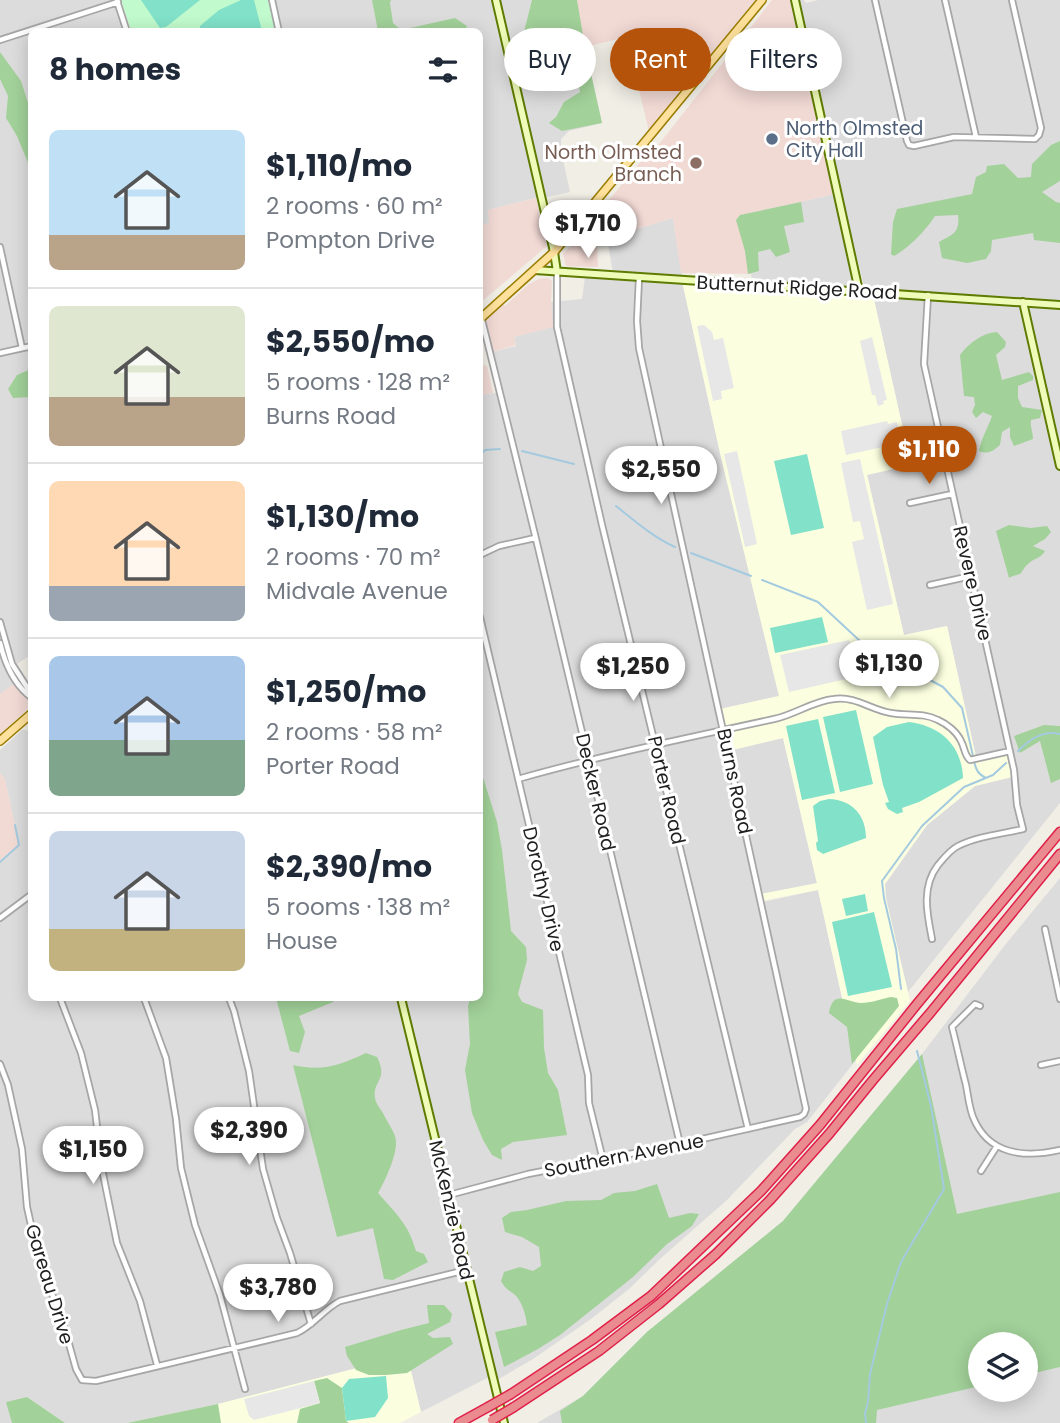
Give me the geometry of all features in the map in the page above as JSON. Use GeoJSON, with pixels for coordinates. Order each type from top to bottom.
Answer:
{"type":"FeatureCollection","features":[{"type":"Feature","properties":{"kind":"highway"},"geometry":{"type":"LineString","coordinates":[[459,1423],[510,1395],[592,1340],[651,1296],[761,1191],[820,1125],[1060,832]]}},
{"type":"Feature","properties":{"kind":"highway"},"geometry":{"type":"LineString","coordinates":[[489,1422],[599,1352],[716,1254],[770,1200],[829,1134],[1060,854]]}},
{"type":"Feature","properties":{"kind":"main road"},"geometry":{"type":"LineString","coordinates":[[483,313],[554,252],[762,0]]}},
{"type":"Feature","properties":{"kind":"main road"},"geometry":{"type":"LineString","coordinates":[[0,741],[28,718]]}},
{"type":"Feature","properties":{"kind":"street"},"geometry":{"type":"LineString","coordinates":[[272,0],[278,28]]}},
{"type":"Feature","properties":{"kind":"street","name":"Porter Road"},"geometry":{"type":"LineString","coordinates":[[496,0],[554,252],[557,272],[557,327],[748,1129]]}},
{"type":"Feature","properties":{"kind":"street"},"geometry":{"type":"LineString","coordinates":[[795,0],[859,291]]}},
{"type":"Feature","properties":{"kind":"street"},"geometry":{"type":"LineString","coordinates":[[875,0],[907,141],[914,146],[954,138],[1035,139],[1039,135],[1041,128],[1012,0]]}},
{"type":"Feature","properties":{"kind":"street"},"geometry":{"type":"LineString","coordinates":[[945,0],[976,137]]}},
{"type":"Feature","properties":{"kind":"street"},"geometry":{"type":"LineString","coordinates":[[42,28],[117,1],[126,28]]}},
{"type":"Feature","properties":{"kind":"street"},"geometry":{"type":"LineString","coordinates":[[0,40],[28,32]]}},
{"type":"Feature","properties":{"kind":"street"},"geometry":{"type":"LineString","coordinates":[[0,247],[22,348]]}},
{"type":"Feature","properties":{"kind":"street","name":"Butternut Ridge Road"},"geometry":{"type":"LineString","coordinates":[[535,270],[1060,304]]}},
{"type":"Feature","properties":{"kind":"street","name":"Burns Road"},"geometry":{"type":"LineString","coordinates":[[639,278],[639,348],[806,1109],[800,1117]]}},
{"type":"Feature","properties":{"kind":"street","name":"Revere Drive"},"geometry":{"type":"LineString","coordinates":[[928,295],[924,364],[1010,751],[1017,806],[1023,829],[977,839],[957,847],[934,870],[927,887],[927,915],[933,939]]}},
{"type":"Feature","properties":{"kind":"street"},"geometry":{"type":"LineString","coordinates":[[1024,302],[1060,466]]}},
{"type":"Feature","properties":{"kind":"street","name":"Decker Road"},"geometry":{"type":"LineString","coordinates":[[483,328],[680,1144]]}},
{"type":"Feature","properties":{"kind":"street"},"geometry":{"type":"LineString","coordinates":[[0,353],[28,347]]}},
{"type":"Feature","properties":{"kind":"street"},"geometry":{"type":"LineString","coordinates":[[910,503],[952,494]]}},
{"type":"Feature","properties":{"kind":"street"},"geometry":{"type":"LineString","coordinates":[[483,554],[499,546],[535,538]]}},
{"type":"Feature","properties":{"kind":"street"},"geometry":{"type":"LineString","coordinates":[[930,585],[971,576]]}},
{"type":"Feature","properties":{"kind":"street"},"geometry":{"type":"LineString","coordinates":[[0,622],[8,668],[28,692]]}},
{"type":"Feature","properties":{"kind":"street","name":"Dorothy Drive"},"geometry":{"type":"LineString","coordinates":[[483,631],[588,1075],[589,1104],[603,1160]]}},
{"type":"Feature","properties":{"kind":"street"},"geometry":{"type":"LineString","coordinates":[[518,779],[784,717],[829,699],[863,702],[893,714],[916,713],[939,720],[957,733],[967,757],[974,760],[1010,751]]}},
{"type":"Feature","properties":{"kind":"street"},"geometry":{"type":"LineString","coordinates":[[0,918],[28,897]]}},
{"type":"Feature","properties":{"kind":"street"},"geometry":{"type":"LineString","coordinates":[[1045,929],[1060,999]]}},
{"type":"Feature","properties":{"kind":"street"},"geometry":{"type":"LineString","coordinates":[[61,1001],[81,1052],[95,1110],[102,1169],[117,1243],[140,1301],[157,1366],[296,1333],[340,1301],[466,1270]]}},
{"type":"Feature","properties":{"kind":"street"},"geometry":{"type":"LineString","coordinates":[[145,1001],[166,1058],[177,1119],[181,1168],[192,1214],[220,1294],[245,1389]]}},
{"type":"Feature","properties":{"kind":"street"},"geometry":{"type":"LineString","coordinates":[[230,1001],[249,1071],[262,1169],[311,1324]]}},
{"type":"Feature","properties":{"kind":"street","name":"McKenzie Road"},"geometry":{"type":"LineString","coordinates":[[402,1001],[504,1423]]}},
{"type":"Feature","properties":{"kind":"street"},"geometry":{"type":"LineString","coordinates":[[980,1006],[975,1004],[952,1027],[973,1116],[983,1133],[997,1146],[1017,1153],[1043,1154],[1060,1150]]}},
{"type":"Feature","properties":{"kind":"street"},"geometry":{"type":"LineString","coordinates":[[1041,1065],[1060,1061]]}},
{"type":"Feature","properties":{"kind":"street","name":"Gareau Drive"},"geometry":{"type":"LineString","coordinates":[[0,1064],[8,1085],[22,1149],[27,1207],[38,1256],[64,1325],[76,1369],[82,1380],[96,1381],[157,1366]]}},
{"type":"Feature","properties":{"kind":"street","name":"Southern Avenue"},"geometry":{"type":"LineString","coordinates":[[449,1195],[527,1174],[800,1117]]}},
{"type":"Feature","properties":{"kind":"street"},"geometry":{"type":"LineString","coordinates":[[981,1171],[997,1146]]}},
{"type":"Feature","properties":{"kind":"shaded area"},"geometry":{"type":"Polygon","coordinates":[[[0,0],[116,0],[125,28],[28,28],[28,657],[17,664],[25,677],[0,694],[0,0]]]}},
{"type":"Feature","properties":{"kind":"shaded area"},"geometry":{"type":"Polygon","coordinates":[[[273,0],[494,0],[504,44],[504,91],[515,91],[539,197],[488,210],[490,223],[483,224],[483,28],[280,28],[273,0]]]}},
{"type":"Feature","properties":{"kind":"shaded area"},"geometry":{"type":"Polygon","coordinates":[[[498,0],[577,0],[582,28],[504,28],[498,0]]]}},
{"type":"Feature","properties":{"kind":"shaded area"},"geometry":{"type":"Polygon","coordinates":[[[577,0],[755,0],[732,28],[725,28],[725,37],[711,54],[711,28],[610,28],[610,41],[596,44],[596,28],[582,28],[577,0]]]}},
{"type":"Feature","properties":{"kind":"shaded area"},"geometry":{"type":"Polygon","coordinates":[[[772,0],[790,0],[796,28],[750,28],[772,0]]]}},
{"type":"Feature","properties":{"kind":"shaded area"},"geometry":{"type":"Polygon","coordinates":[[[798,0],[804,0],[806,3],[818,0],[1060,0],[1060,302],[864,286],[818,91],[842,91],[842,28],[804,28],[798,0]]]}},
{"type":"Feature","properties":{"kind":"shaded area"},"geometry":{"type":"Polygon","coordinates":[[[725,60],[725,91],[811,91],[835,194],[741,215],[751,274],[681,273],[673,218],[607,238],[599,212],[652,148],[656,148],[701,91],[711,91],[711,78],[725,60]]]}},
{"type":"Feature","properties":{"kind":"shaded area"},"geometry":{"type":"Polygon","coordinates":[[[519,91],[595,91],[602,123],[569,131],[561,139],[570,192],[543,198],[519,91]]]}},
{"type":"Feature","properties":{"kind":"shaded area"},"geometry":{"type":"Polygon","coordinates":[[[639,91],[681,91],[649,131],[639,91]]]}},
{"type":"Feature","properties":{"kind":"shaded area"},"geometry":{"type":"Polygon","coordinates":[[[835,194],[854,280],[852,285],[752,279],[740,215],[835,194]]]}},
{"type":"Feature","properties":{"kind":"shaded area"},"geometry":{"type":"Polygon","coordinates":[[[536,198],[547,246],[483,300],[483,224],[489,223],[488,210],[536,198]]]}},
{"type":"Feature","properties":{"kind":"shaded area"},"geometry":{"type":"Polygon","coordinates":[[[673,218],[682,276],[613,273],[607,238],[673,218]]]}},
{"type":"Feature","properties":{"kind":"shaded area"},"geometry":{"type":"Polygon","coordinates":[[[584,233],[597,247],[598,267],[566,266],[563,254],[584,233]]]}},
{"type":"Feature","properties":{"kind":"shaded area"},"geometry":{"type":"Polygon","coordinates":[[[585,277],[682,281],[720,453],[779,696],[720,709],[729,750],[783,738],[817,884],[762,894],[763,902],[818,890],[856,1060],[807,1122],[795,1129],[727,1200],[629,1289],[533,1359],[497,1380],[404,1001],[483,1001],[483,395],[502,392],[492,352],[516,346],[514,337],[552,327],[551,302],[582,299],[585,277]]]}},
{"type":"Feature","properties":{"kind":"shaded area"},"geometry":{"type":"Polygon","coordinates":[[[548,278],[552,281],[553,327],[514,337],[516,345],[492,352],[485,320],[529,284],[548,278]]]}},
{"type":"Feature","properties":{"kind":"shaded area"},"geometry":{"type":"Polygon","coordinates":[[[682,281],[873,295],[911,465],[867,475],[904,635],[947,626],[976,757],[1001,751],[1006,746],[1012,777],[975,786],[927,825],[885,884],[910,1001],[857,1065],[818,890],[763,902],[761,894],[817,883],[783,738],[729,751],[720,709],[779,696],[720,453],[682,281]]]}},
{"type":"Feature","properties":{"kind":"shaded area"},"geometry":{"type":"Polygon","coordinates":[[[873,295],[1060,308],[1060,803],[908,992],[885,898],[885,884],[927,825],[975,786],[1012,777],[1006,746],[1001,751],[976,757],[947,626],[904,635],[867,474],[911,465],[873,295]]]}},
{"type":"Feature","properties":{"kind":"shaded area"},"geometry":{"type":"Polygon","coordinates":[[[704,325],[712,332],[714,340],[723,338],[734,388],[721,391],[722,399],[713,401],[697,326],[704,325]]]}},
{"type":"Feature","properties":{"kind":"shaded area"},"geometry":{"type":"Polygon","coordinates":[[[872,337],[887,400],[878,406],[875,395],[872,395],[860,341],[872,337]]]}},
{"type":"Feature","properties":{"kind":"shaded area"},"geometry":{"type":"Polygon","coordinates":[[[483,365],[487,366],[493,393],[483,395],[483,365]]]}},
{"type":"Feature","properties":{"kind":"shaded area"},"geometry":{"type":"Polygon","coordinates":[[[887,421],[888,424],[897,422],[901,443],[846,455],[841,431],[887,421]]]}},
{"type":"Feature","properties":{"kind":"shaded area"},"geometry":{"type":"Polygon","coordinates":[[[737,451],[757,544],[745,547],[724,454],[737,451]]]}},
{"type":"Feature","properties":{"kind":"shaded area"},"geometry":{"type":"Polygon","coordinates":[[[860,459],[893,604],[867,610],[852,542],[864,539],[860,521],[853,522],[841,463],[860,459]]]}},
{"type":"Feature","properties":{"kind":"shaded area"},"geometry":{"type":"Polygon","coordinates":[[[849,640],[864,675],[789,692],[780,655],[849,640]]]}},
{"type":"Feature","properties":{"kind":"shaded area"},"geometry":{"type":"Polygon","coordinates":[[[15,683],[28,700],[28,709],[0,734],[0,694],[15,683]]]}},
{"type":"Feature","properties":{"kind":"shaded area"},"geometry":{"type":"Polygon","coordinates":[[[22,730],[28,731],[28,1001],[399,1001],[462,1268],[386,1286],[387,1291],[455,1275],[465,1276],[489,1377],[421,1412],[407,1355],[218,1404],[127,1423],[65,1423],[27,1397],[7,1402],[12,1423],[0,1423],[0,861],[19,845],[5,779],[0,773],[0,750],[22,730]]]}},
{"type":"Feature","properties":{"kind":"shaded area"},"geometry":{"type":"Polygon","coordinates":[[[0,773],[5,779],[19,845],[0,861],[0,773]]]}},
{"type":"Feature","properties":{"kind":"shaded area"},"geometry":{"type":"Polygon","coordinates":[[[1060,878],[1060,1423],[537,1423],[583,1396],[647,1332],[783,1221],[922,1054],[1060,878]]]}},
{"type":"Feature","properties":{"kind":"shaded area"},"geometry":{"type":"Polygon","coordinates":[[[407,1355],[421,1412],[400,1423],[221,1423],[218,1404],[407,1355]]]}},
{"type":"Feature","properties":{"kind":"shaded area"},"geometry":{"type":"Polygon","coordinates":[[[314,1381],[320,1403],[254,1420],[249,1416],[244,1399],[314,1381]]]}},
{"type":"Feature","properties":{"kind":"green space"},"geometry":{"type":"Polygon","coordinates":[[[121,0],[268,0],[275,28],[130,28],[121,0]]]}},
{"type":"Feature","properties":{"kind":"green space"},"geometry":{"type":"Polygon","coordinates":[[[141,0],[200,0],[166,27],[160,28],[141,0]]]}},
{"type":"Feature","properties":{"kind":"green space"},"geometry":{"type":"Polygon","coordinates":[[[241,0],[254,0],[261,28],[200,28],[219,10],[241,0]]]}},
{"type":"Feature","properties":{"kind":"green space"},"geometry":{"type":"Polygon","coordinates":[[[372,0],[391,0],[393,23],[399,28],[377,28],[372,0]]]}},
{"type":"Feature","properties":{"kind":"green space"},"geometry":{"type":"Polygon","coordinates":[[[532,0],[577,0],[582,28],[525,28],[532,0]]]}},
{"type":"Feature","properties":{"kind":"green space"},"geometry":{"type":"Polygon","coordinates":[[[455,18],[467,26],[466,28],[410,28],[455,18]]]}},
{"type":"Feature","properties":{"kind":"green space"},"geometry":{"type":"Polygon","coordinates":[[[0,52],[21,81],[28,103],[28,163],[6,118],[8,96],[0,79],[0,52]]]}},
{"type":"Feature","properties":{"kind":"green space"},"geometry":{"type":"Polygon","coordinates":[[[595,91],[602,123],[562,131],[549,123],[556,117],[564,102],[580,92],[595,91]]]}},
{"type":"Feature","properties":{"kind":"green space"},"geometry":{"type":"Polygon","coordinates":[[[1060,141],[1060,181],[1042,192],[1060,203],[1060,243],[1034,240],[1033,233],[992,240],[991,251],[986,259],[967,263],[942,258],[939,242],[957,229],[958,215],[935,216],[911,244],[894,256],[891,254],[893,222],[897,209],[972,194],[976,177],[986,172],[987,166],[1004,164],[1018,178],[1031,177],[1032,164],[1051,145],[1060,141]]]}},
{"type":"Feature","properties":{"kind":"green space"},"geometry":{"type":"Polygon","coordinates":[[[801,202],[804,222],[784,226],[790,252],[776,257],[770,249],[758,252],[759,271],[748,274],[736,220],[740,215],[801,202]]]}},
{"type":"Feature","properties":{"kind":"green space"},"geometry":{"type":"Polygon","coordinates":[[[997,332],[1006,342],[1005,347],[996,355],[1002,380],[1029,372],[1033,380],[1018,386],[1018,398],[1022,407],[1042,410],[1040,418],[1031,420],[1033,439],[1014,446],[1010,427],[1002,432],[1000,445],[985,453],[979,451],[992,416],[983,412],[976,418],[972,412],[974,397],[964,396],[960,355],[976,339],[997,332]]]}},
{"type":"Feature","properties":{"kind":"green space"},"geometry":{"type":"Polygon","coordinates":[[[28,370],[28,397],[13,398],[8,389],[17,375],[28,370]]]}},
{"type":"Feature","properties":{"kind":"green space"},"geometry":{"type":"Polygon","coordinates":[[[807,454],[824,528],[791,535],[774,461],[807,454]]]}},
{"type":"Feature","properties":{"kind":"green space"},"geometry":{"type":"Polygon","coordinates":[[[1009,525],[1031,528],[1047,526],[1051,532],[1033,546],[1045,551],[1043,554],[1029,563],[1020,574],[1009,578],[996,531],[1009,525]]]}},
{"type":"Feature","properties":{"kind":"green space"},"geometry":{"type":"Polygon","coordinates":[[[822,617],[828,642],[775,653],[770,628],[822,617]]]}},
{"type":"Feature","properties":{"kind":"green space"},"geometry":{"type":"Polygon","coordinates":[[[856,710],[873,784],[840,792],[823,717],[856,710]]]}},
{"type":"Feature","properties":{"kind":"green space"},"geometry":{"type":"Polygon","coordinates":[[[818,719],[835,793],[802,800],[786,726],[818,719]]]}},
{"type":"Feature","properties":{"kind":"green space"},"geometry":{"type":"Polygon","coordinates":[[[909,722],[931,728],[948,740],[959,756],[963,778],[919,802],[902,808],[903,812],[897,814],[888,809],[885,803],[889,802],[873,737],[887,727],[909,722]]]}},
{"type":"Feature","properties":{"kind":"green space"},"geometry":{"type":"Polygon","coordinates":[[[1044,725],[1060,726],[1060,779],[1051,783],[1040,741],[1020,753],[1014,736],[1044,725]]]}},
{"type":"Feature","properties":{"kind":"green space"},"geometry":{"type":"Polygon","coordinates":[[[483,778],[497,822],[511,931],[526,947],[527,960],[518,994],[522,1002],[543,1010],[548,1073],[558,1090],[567,1135],[513,1142],[501,1149],[502,1160],[492,1155],[472,1113],[465,1070],[470,1044],[469,1001],[483,1001],[483,778]]]}},
{"type":"Feature","properties":{"kind":"green space"},"geometry":{"type":"Polygon","coordinates":[[[829,799],[844,802],[856,810],[863,822],[866,838],[823,854],[817,850],[813,806],[829,799]]]}},
{"type":"Feature","properties":{"kind":"green space"},"geometry":{"type":"Polygon","coordinates":[[[865,894],[868,911],[846,916],[842,899],[865,894]]]}},
{"type":"Feature","properties":{"kind":"green space"},"geometry":{"type":"Polygon","coordinates":[[[874,912],[892,987],[848,996],[832,922],[874,912]]]}},
{"type":"Feature","properties":{"kind":"green space"},"geometry":{"type":"Polygon","coordinates":[[[897,998],[899,1006],[852,1064],[847,1027],[829,1013],[831,1005],[837,999],[861,1003],[897,998]]]}},
{"type":"Feature","properties":{"kind":"green space"},"geometry":{"type":"Polygon","coordinates":[[[277,1001],[333,1001],[299,1016],[305,1032],[299,1053],[290,1051],[277,1001]]]}},
{"type":"Feature","properties":{"kind":"green space"},"geometry":{"type":"Polygon","coordinates":[[[366,1053],[377,1057],[380,1065],[381,1076],[375,1098],[396,1142],[391,1165],[378,1193],[405,1226],[416,1251],[424,1254],[428,1262],[393,1280],[384,1279],[373,1228],[337,1237],[293,1065],[313,1068],[331,1066],[366,1053]]]}},
{"type":"Feature","properties":{"kind":"green space"},"geometry":{"type":"Polygon","coordinates":[[[922,1054],[957,1214],[1060,1192],[1060,1367],[1038,1372],[1038,1332],[968,1332],[968,1389],[877,1410],[876,1423],[562,1423],[560,1411],[583,1396],[647,1332],[783,1221],[922,1054]]]}},
{"type":"Feature","properties":{"kind":"green space"},"geometry":{"type":"Polygon","coordinates":[[[657,1184],[669,1218],[690,1213],[699,1214],[692,1226],[560,1335],[504,1367],[495,1332],[527,1325],[519,1300],[501,1281],[504,1272],[520,1267],[533,1271],[541,1266],[539,1247],[522,1237],[505,1232],[502,1218],[511,1212],[566,1201],[601,1200],[614,1193],[635,1191],[657,1184]]]}},
{"type":"Feature","properties":{"kind":"green space"},"geometry":{"type":"Polygon","coordinates":[[[427,1305],[444,1305],[452,1314],[450,1322],[427,1334],[433,1338],[450,1337],[453,1344],[407,1373],[369,1375],[356,1370],[345,1347],[429,1323],[427,1305]]]}},
{"type":"Feature","properties":{"kind":"green space"},"geometry":{"type":"Polygon","coordinates":[[[386,1376],[388,1398],[375,1417],[346,1421],[342,1388],[349,1379],[386,1376]]]}},
{"type":"Feature","properties":{"kind":"green space"},"geometry":{"type":"Polygon","coordinates":[[[327,1378],[342,1388],[346,1421],[349,1423],[297,1423],[300,1409],[320,1403],[314,1381],[327,1378]]]}},
{"type":"Feature","properties":{"kind":"green space"},"geometry":{"type":"Polygon","coordinates":[[[27,1397],[65,1423],[12,1423],[6,1402],[27,1397]]]}},
{"type":"Feature","properties":{"kind":"green space"},"geometry":{"type":"Polygon","coordinates":[[[218,1404],[221,1423],[127,1423],[218,1404]]]}},
{"type":"Feature","properties":{"kind":"waterway"},"geometry":{"type":"LineString","coordinates":[[483,452],[500,449]]}},
{"type":"Feature","properties":{"kind":"waterway"},"geometry":{"type":"LineString","coordinates":[[522,451],[574,464]]}},
{"type":"Feature","properties":{"kind":"waterway"},"geometry":{"type":"LineString","coordinates":[[616,506],[652,534],[675,547]]}},
{"type":"Feature","properties":{"kind":"waterway"},"geometry":{"type":"LineString","coordinates":[[691,553],[751,576]]}},
{"type":"Feature","properties":{"kind":"waterway"},"geometry":{"type":"LineString","coordinates":[[762,580],[818,602],[888,667],[905,676],[930,680],[943,687],[962,708],[973,756]]}},
{"type":"Feature","properties":{"kind":"waterway"},"geometry":{"type":"LineString","coordinates":[[1018,751],[1036,737],[1047,733],[1060,734]]}},
{"type":"Feature","properties":{"kind":"waterway"},"geometry":{"type":"LineString","coordinates":[[974,761],[978,771],[986,778]]}},
{"type":"Feature","properties":{"kind":"waterway"},"geometry":{"type":"LineString","coordinates":[[901,989],[882,881],[922,826],[964,787],[993,775],[1006,763]]}},
{"type":"Feature","properties":{"kind":"waterway"},"geometry":{"type":"LineString","coordinates":[[0,862],[19,845],[15,825]]}},
{"type":"Feature","properties":{"kind":"waterway"},"geometry":{"type":"LineString","coordinates":[[866,1423],[870,1374],[887,1304],[901,1262],[944,1189],[931,1106],[917,1051]]}},
{"type":"Feature","properties":{"kind":"place","name":"North Olmsted City Hall"},"geometry":{"type":"Point","coordinates":[772,139]}},
{"type":"Feature","properties":{"kind":"place","name":"North Olmsted Branch"},"geometry":{"type":"Point","coordinates":[696,163]}}]}
